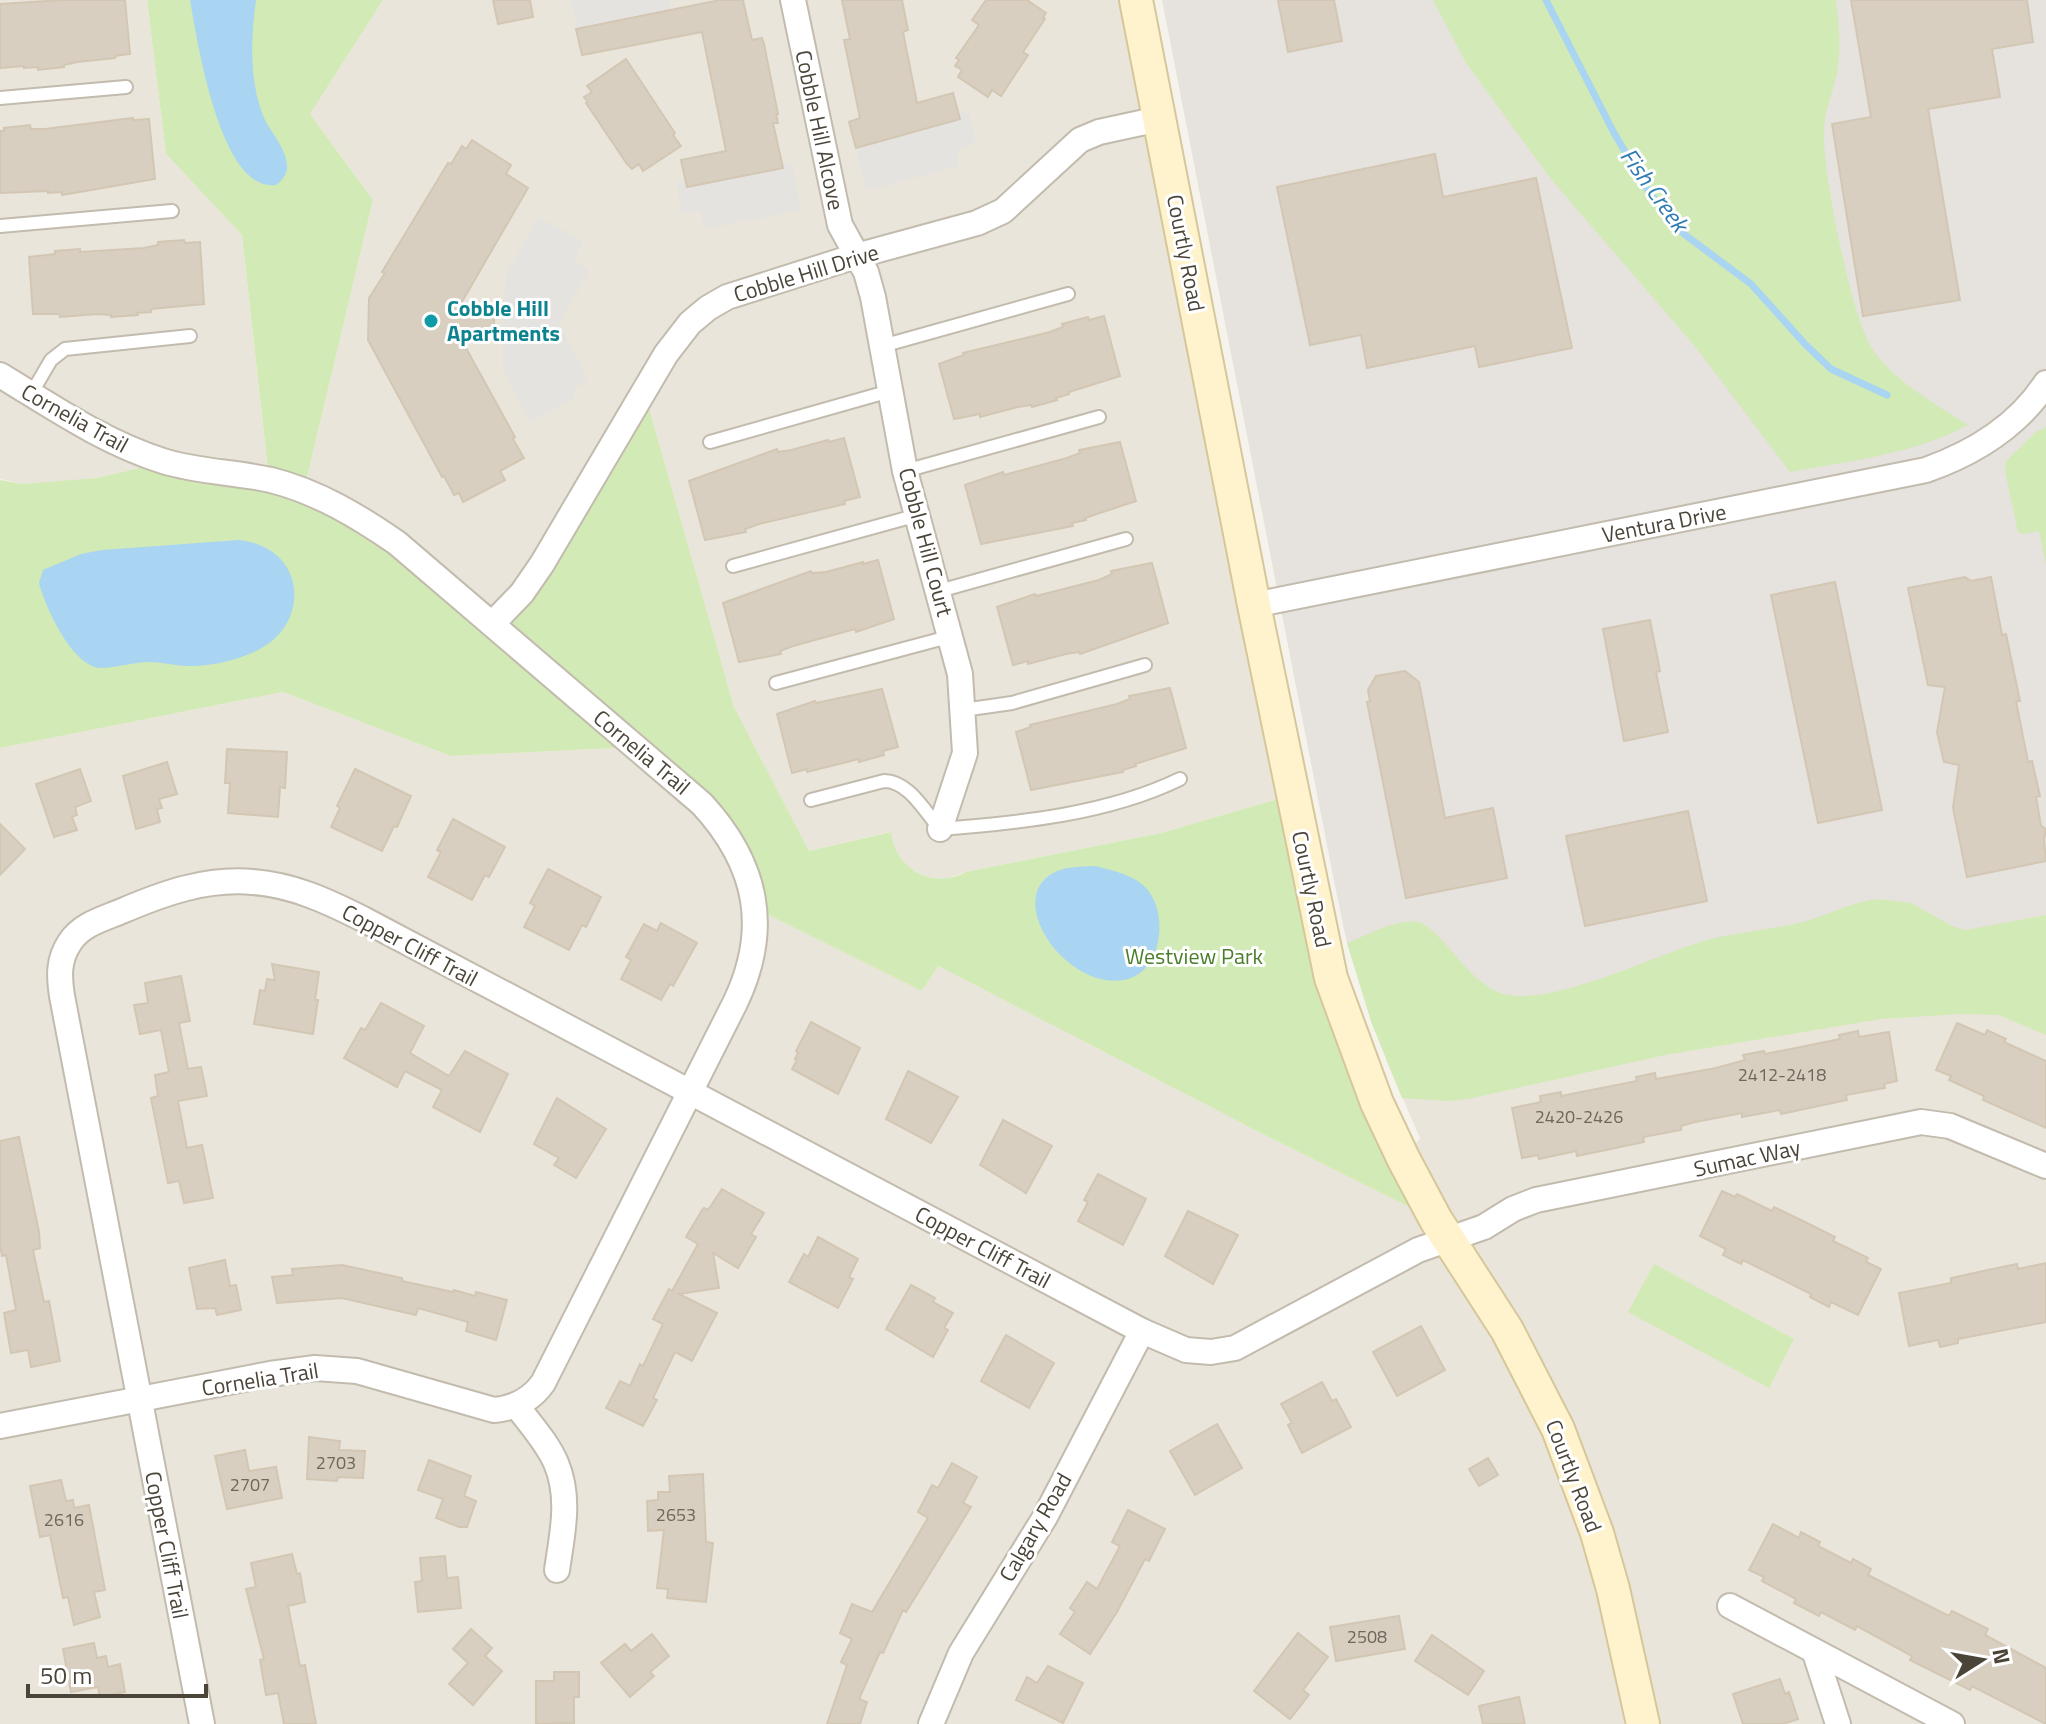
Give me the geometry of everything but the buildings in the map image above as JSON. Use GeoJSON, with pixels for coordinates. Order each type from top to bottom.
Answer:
{"type":"FeatureCollection","features":[{"type":"Feature","properties":{"kind":"street","name":"Cobble Hill Alcove"},"geometry":{"type":"LineString","coordinates":[[793,0],[840,225],[856,256]]}},
{"type":"Feature","properties":{"kind":"street","name":"Courtly Road"},"geometry":{"type":"LineString","coordinates":[[1136,0],[1254,605],[1331,978],[1377,1103],[1404,1160],[1531,1374],[1577,1476],[1613,1589],[1643,1724]]}},
{"type":"Feature","properties":{"kind":"street","name":"Cobble Hill Drive"},"geometry":{"type":"LineString","coordinates":[[492,624],[537,572],[666,354],[690,323],[708,308],[727,297],[856,256],[977,223],[1015,202],[1080,140],[1099,132],[1159,119]]}},
{"type":"Feature","properties":{"kind":"street","name":"Cobble Hill Court"},"geometry":{"type":"LineString","coordinates":[[856,256],[867,277],[905,471],[960,674],[965,753],[940,829]]}},
{"type":"Feature","properties":{"kind":"street","name":"Cornelia Trail"},"geometry":{"type":"LineString","coordinates":[[0,375],[93,432],[129,450],[196,470],[269,480],[304,490],[367,522],[397,543],[702,804],[721,825],[738,850],[750,883],[755,940],[742,989],[543,1383],[535,1393],[516,1405],[500,1410],[487,1409],[366,1373],[325,1368],[284,1372],[0,1426]]}},
{"type":"Feature","properties":{"kind":"street","name":"Ventura Drive"},"geometry":{"type":"LineString","coordinates":[[1254,605],[1926,470],[1971,451],[1999,433],[2023,412],[2046,383]]}},
{"type":"Feature","properties":{"kind":"street","name":"Copper Cliff Trail"},"geometry":{"type":"LineString","coordinates":[[202,1724],[60,979],[64,952],[76,935],[90,924],[148,899],[190,887],[240,881],[292,888],[317,897],[1142,1331],[1186,1350],[1227,1350],[1263,1335],[1418,1250],[1450,1239]]}},
{"type":"Feature","properties":{"kind":"street","name":"Sumac Way"},"geometry":{"type":"LineString","coordinates":[[1450,1239],[1484,1227],[1513,1209],[1536,1200],[1921,1122],[1950,1126],[2046,1166]]}},
{"type":"Feature","properties":{"kind":"street","name":"Calgary Road"},"geometry":{"type":"LineString","coordinates":[[931,1724],[961,1653],[1045,1517],[1142,1331]]}},
{"type":"Feature","properties":{"kind":"street"},"geometry":{"type":"LineString","coordinates":[[516,1405],[548,1448],[561,1479],[565,1509],[557,1570]]}},
{"type":"Feature","properties":{"kind":"street"},"geometry":{"type":"LineString","coordinates":[[1730,1606],[1952,1724]]}},
{"type":"Feature","properties":{"kind":"street"},"geometry":{"type":"LineString","coordinates":[[1815,1653],[1838,1724]]}},
{"type":"Feature","properties":{"kind":"lane"},"geometry":{"type":"LineString","coordinates":[[0,98],[126,87]]}},
{"type":"Feature","properties":{"kind":"lane"},"geometry":{"type":"LineString","coordinates":[[0,226],[172,211]]}},
{"type":"Feature","properties":{"kind":"lane"},"geometry":{"type":"LineString","coordinates":[[882,346],[1068,294]]}},
{"type":"Feature","properties":{"kind":"lane"},"geometry":{"type":"LineString","coordinates":[[31,394],[51,360],[65,349],[190,336]]}},
{"type":"Feature","properties":{"kind":"lane"},"geometry":{"type":"LineString","coordinates":[[710,442],[890,391]]}},
{"type":"Feature","properties":{"kind":"lane"},"geometry":{"type":"LineString","coordinates":[[905,471],[1099,417]]}},
{"type":"Feature","properties":{"kind":"lane"},"geometry":{"type":"LineString","coordinates":[[733,566],[918,515]]}},
{"type":"Feature","properties":{"kind":"lane"},"geometry":{"type":"LineString","coordinates":[[939,591],[1126,539]]}},
{"type":"Feature","properties":{"kind":"lane"},"geometry":{"type":"LineString","coordinates":[[776,683],[952,636]]}},
{"type":"Feature","properties":{"kind":"lane"},"geometry":{"type":"LineString","coordinates":[[963,710],[1012,703],[1145,665]]}},
{"type":"Feature","properties":{"kind":"lane"},"geometry":{"type":"LineString","coordinates":[[811,800],[893,781],[908,791],[940,829],[1047,819],[1154,790],[1180,779]]}},
{"type":"Feature","properties":{"kind":"shaded area"},"geometry":{"type":"Polygon","coordinates":[[[0,0],[147,0],[166,154],[242,235],[269,480],[165,462],[97,478],[59,482],[23,484],[0,479],[0,0]]]}},
{"type":"Feature","properties":{"kind":"shaded area"},"geometry":{"type":"Polygon","coordinates":[[[383,0],[1136,0],[1292,795],[1161,833],[966,872],[945,879],[926,877],[907,867],[895,852],[890,832],[809,851],[734,707],[644,392],[492,624],[304,490],[373,200],[310,114],[383,0]]]}},
{"type":"Feature","properties":{"kind":"shaded area"},"geometry":{"type":"Polygon","coordinates":[[[571,0],[669,0],[671,10],[577,29],[571,0]]]}},
{"type":"Feature","properties":{"kind":"shaded area"},"geometry":{"type":"Polygon","coordinates":[[[1162,0],[2046,0],[2046,934],[1372,1024],[1347,943],[1335,886],[1162,0]]]}},
{"type":"Feature","properties":{"kind":"shaded area"},"geometry":{"type":"Polygon","coordinates":[[[968,110],[976,142],[956,150],[959,166],[866,191],[856,148],[960,119],[959,113],[968,110]]]}},
{"type":"Feature","properties":{"kind":"shaded area"},"geometry":{"type":"Polygon","coordinates":[[[792,163],[801,210],[705,229],[700,212],[682,213],[676,182],[686,180],[688,187],[782,168],[782,165],[792,163]]]}},
{"type":"Feature","properties":{"kind":"shaded area"},"geometry":{"type":"Polygon","coordinates":[[[538,217],[583,241],[575,259],[589,271],[559,324],[588,379],[575,389],[574,398],[530,422],[503,369],[503,323],[506,275],[538,217]]]}},
{"type":"Feature","properties":{"kind":"shaded area"},"geometry":{"type":"Polygon","coordinates":[[[283,692],[451,756],[635,747],[702,804],[754,907],[922,991],[938,966],[1435,1219],[1404,1160],[1420,1138],[1386,1060],[2046,934],[2046,1724],[0,1724],[0,748],[283,692]]]}},
{"type":"Feature","properties":{"kind":"green space","name":"Westview Park"},"geometry":{"type":"Polygon","coordinates":[[[147,0],[383,0],[310,114],[373,200],[304,490],[492,624],[644,391],[734,707],[809,851],[891,832],[894,845],[908,866],[917,873],[940,879],[1161,833],[1292,795],[1317,917],[1436,1220],[938,966],[922,991],[753,907],[738,850],[635,747],[451,756],[283,692],[0,748],[0,480],[23,484],[97,478],[165,462],[269,479],[242,235],[166,154],[147,0]]]}},
{"type":"Feature","properties":{"kind":"green space"},"geometry":{"type":"Polygon","coordinates":[[[1433,0],[1836,0],[1839,55],[1825,117],[1825,151],[1840,244],[1856,309],[1865,334],[1882,362],[1917,392],[1968,425],[1904,450],[1790,472],[1698,350],[1551,179],[1466,63],[1433,0]]]}},
{"type":"Feature","properties":{"kind":"green space"},"geometry":{"type":"Polygon","coordinates":[[[2046,427],[2046,564],[2039,531],[2018,532],[2005,471],[2006,461],[2036,432],[2046,427]]]}},
{"type":"Feature","properties":{"kind":"green space"},"geometry":{"type":"Polygon","coordinates":[[[1878,899],[1911,903],[1954,927],[1966,930],[2046,915],[2046,1035],[1999,1015],[1881,1019],[1665,1055],[1468,1099],[1402,1098],[1372,1024],[1347,943],[1394,924],[1422,923],[1486,985],[1498,992],[1518,996],[1543,994],[1571,988],[1707,940],[1803,922],[1878,899]]]}},
{"type":"Feature","properties":{"kind":"green space"},"geometry":{"type":"Polygon","coordinates":[[[1654,1264],[1794,1339],[1769,1388],[1628,1312],[1654,1264]]]}},
{"type":"Feature","properties":{"kind":"water"},"geometry":{"type":"Polygon","coordinates":[[[190,0],[256,0],[252,43],[255,85],[262,113],[283,150],[287,164],[284,176],[276,185],[257,181],[240,165],[226,140],[206,78],[190,0]]]}},
{"type":"Feature","properties":{"kind":"water"},"geometry":{"type":"Polygon","coordinates":[[[239,540],[262,546],[278,557],[289,571],[294,588],[293,606],[287,624],[274,639],[248,655],[222,663],[185,666],[143,662],[101,668],[90,665],[80,658],[61,634],[39,583],[43,570],[81,554],[239,540]]]}},
{"type":"Feature","properties":{"kind":"water"},"geometry":{"type":"Polygon","coordinates":[[[1095,866],[1121,873],[1140,883],[1153,897],[1157,910],[1159,938],[1155,952],[1140,973],[1128,979],[1106,980],[1084,973],[1065,959],[1039,923],[1035,903],[1039,886],[1058,871],[1095,866]]]}},
{"type":"Feature","properties":{"kind":"waterway","name":"Fish Creek"},"geometry":{"type":"LineString","coordinates":[[1546,0],[1614,133],[1649,192],[1684,234],[1751,284],[1831,369],[1887,395]]}},
{"type":"Feature","properties":{"kind":"place","name":"Cobble Hill Apartments"},"geometry":{"type":"Point","coordinates":[431,321]}}]}
